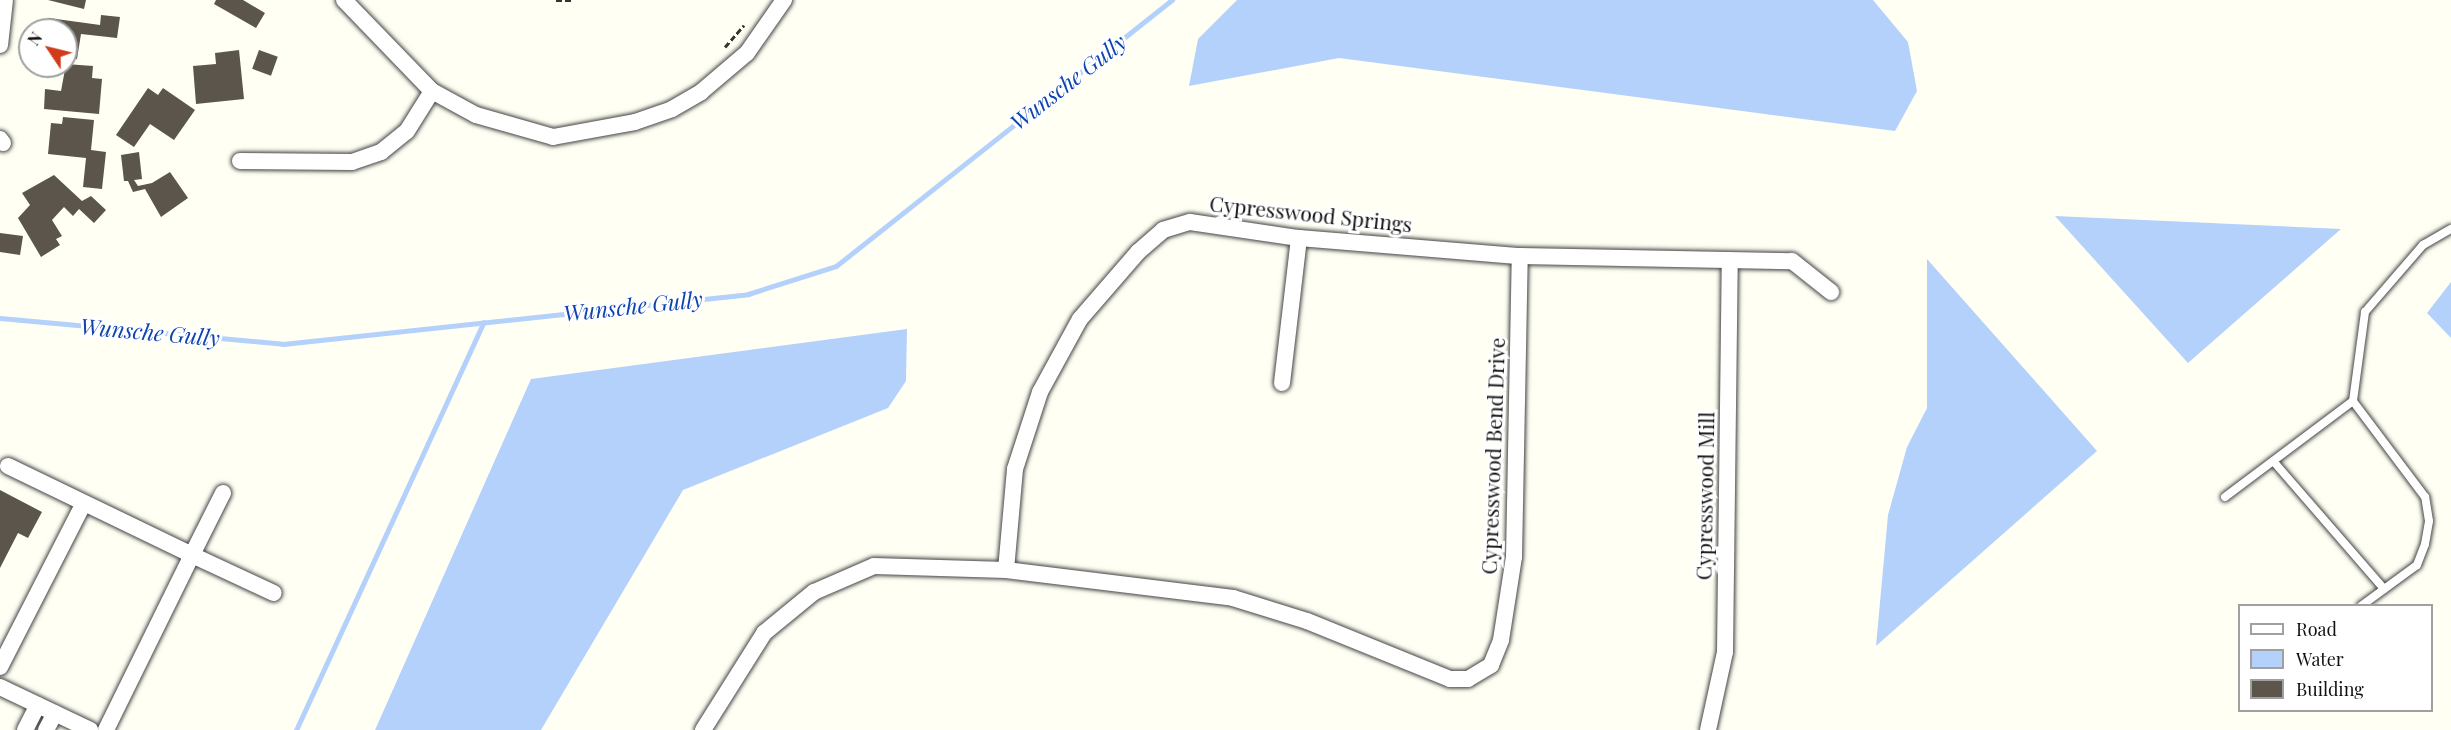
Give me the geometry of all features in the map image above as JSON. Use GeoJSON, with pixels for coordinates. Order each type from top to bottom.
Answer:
{"type":"FeatureCollection","features":[{"type":"Feature","properties":{"kind":"street"},"geometry":{"type":"LineString","coordinates":[[0,45],[5,0]]}},
{"type":"Feature","properties":{"kind":"street"},"geometry":{"type":"LineString","coordinates":[[345,0],[432,91],[476,115],[553,137],[635,122],[672,109],[727,72],[763,33],[784,0]]}},
{"type":"Feature","properties":{"kind":"street"},"geometry":{"type":"LineString","coordinates":[[240,161],[352,162],[381,152],[407,131],[432,91]]}},
{"type":"Feature","properties":{"kind":"street","name":"Cypresswood Springs"},"geometry":{"type":"LineString","coordinates":[[1006,570],[1014,469],[1040,392],[1080,319],[1138,252],[1163,230],[1190,222],[1299,238],[1520,256],[1792,261],[1831,292]]}},
{"type":"Feature","properties":{"kind":"street"},"geometry":{"type":"LineString","coordinates":[[1282,383],[1299,238]]}},
{"type":"Feature","properties":{"kind":"street","name":"Cypresswood Bend Drive"},"geometry":{"type":"LineString","coordinates":[[1006,570],[1233,598],[1307,621],[1450,679],[1468,679],[1491,665],[1500,640],[1514,558],[1520,256]]}},
{"type":"Feature","properties":{"kind":"street","name":"Cypresswood Mill"},"geometry":{"type":"LineString","coordinates":[[1708,730],[1725,652],[1730,260]]}},
{"type":"Feature","properties":{"kind":"street"},"geometry":{"type":"LineString","coordinates":[[8,466],[274,593]]}},
{"type":"Feature","properties":{"kind":"street"},"geometry":{"type":"LineString","coordinates":[[106,730],[223,493]]}},
{"type":"Feature","properties":{"kind":"street"},"geometry":{"type":"LineString","coordinates":[[0,667],[84,503]]}},
{"type":"Feature","properties":{"kind":"street"},"geometry":{"type":"LineString","coordinates":[[703,730],[764,633],[814,592],[874,567],[1006,570]]}},
{"type":"Feature","properties":{"kind":"street"},"geometry":{"type":"LineString","coordinates":[[3,688],[84,728]]}},
{"type":"Feature","properties":{"kind":"street"},"geometry":{"type":"LineString","coordinates":[[26,730],[38,705]]}},
{"type":"Feature","properties":{"kind":"street"},"geometry":{"type":"LineString","coordinates":[[46,730],[55,713]]}},
{"type":"Feature","properties":{"kind":"lane"},"geometry":{"type":"LineString","coordinates":[[2225,497],[2353,401],[2365,312],[2423,245],[2451,229]]}},
{"type":"Feature","properties":{"kind":"lane"},"geometry":{"type":"LineString","coordinates":[[2353,401],[2425,496],[2429,520],[2416,565],[2364,604]]}},
{"type":"Feature","properties":{"kind":"lane"},"geometry":{"type":"LineString","coordinates":[[2274,462],[2384,589]]}},
{"type":"Feature","properties":{"kind":"path"},"geometry":{"type":"LineString","coordinates":[[556,0],[572,0]]}},
{"type":"Feature","properties":{"kind":"water"},"geometry":{"type":"Polygon","coordinates":[[[1237,0],[1873,0],[1908,42],[1917,91],[1895,131],[1339,58],[1189,86],[1198,39],[1237,0]]]}},
{"type":"Feature","properties":{"kind":"water"},"geometry":{"type":"Polygon","coordinates":[[[2055,216],[2341,229],[2188,363],[2055,216]]]}},
{"type":"Feature","properties":{"kind":"water"},"geometry":{"type":"Polygon","coordinates":[[[1927,259],[2097,451],[1876,646],[1888,515],[1907,447],[1927,408],[1927,259]]]}},
{"type":"Feature","properties":{"kind":"water"},"geometry":{"type":"Polygon","coordinates":[[[2451,282],[2451,338],[2427,313],[2451,282]]]}},
{"type":"Feature","properties":{"kind":"water"},"geometry":{"type":"Polygon","coordinates":[[[907,329],[906,381],[888,408],[683,490],[541,730],[375,730],[531,379],[907,329]]]}},
{"type":"Feature","properties":{"kind":"building"},"geometry":{"type":"Polygon","coordinates":[[[48,0],[86,0],[84,9],[48,0]]]}},
{"type":"Feature","properties":{"kind":"building"},"geometry":{"type":"Polygon","coordinates":[[[216,0],[243,0],[265,13],[256,28],[214,4],[216,0]]]}},
{"type":"Feature","properties":{"kind":"building"},"geometry":{"type":"Polygon","coordinates":[[[101,15],[120,17],[117,38],[81,34],[78,53],[78,22],[100,25],[101,15]]]}},
{"type":"Feature","properties":{"kind":"building"},"geometry":{"type":"Polygon","coordinates":[[[239,50],[244,99],[196,104],[193,66],[216,64],[215,53],[239,50]]]}},
{"type":"Feature","properties":{"kind":"building"},"geometry":{"type":"Polygon","coordinates":[[[259,50],[278,57],[271,76],[252,69],[259,50]]]}},
{"type":"Feature","properties":{"kind":"building"},"geometry":{"type":"Polygon","coordinates":[[[78,65],[93,66],[92,78],[102,79],[99,114],[44,109],[45,89],[61,91],[63,78],[78,78],[78,65]]]}},
{"type":"Feature","properties":{"kind":"building"},"geometry":{"type":"Polygon","coordinates":[[[148,88],[158,95],[163,88],[195,110],[174,140],[150,124],[134,147],[116,135],[148,88]]]}},
{"type":"Feature","properties":{"kind":"building"},"geometry":{"type":"Polygon","coordinates":[[[63,117],[94,120],[91,150],[106,152],[102,189],[83,187],[86,158],[48,154],[51,123],[62,124],[63,117]]]}},
{"type":"Feature","properties":{"kind":"building"},"geometry":{"type":"Polygon","coordinates":[[[139,152],[142,179],[134,180],[138,186],[152,183],[170,172],[188,198],[161,217],[145,189],[133,192],[128,181],[124,181],[121,155],[139,152]]]}},
{"type":"Feature","properties":{"kind":"building"},"geometry":{"type":"Polygon","coordinates":[[[54,175],[82,201],[91,196],[106,210],[94,223],[79,209],[73,216],[64,207],[52,220],[62,236],[56,239],[60,245],[41,257],[18,218],[30,205],[22,193],[54,175]]]}},
{"type":"Feature","properties":{"kind":"building"},"geometry":{"type":"Polygon","coordinates":[[[0,233],[23,236],[20,255],[0,252],[0,233]]]}},
{"type":"Feature","properties":{"kind":"building"},"geometry":{"type":"Polygon","coordinates":[[[0,490],[42,512],[28,538],[18,533],[0,568],[0,490]]]}},
{"type":"Feature","properties":{"kind":"waterway","name":"Wunsche Gully"},"geometry":{"type":"LineString","coordinates":[[0,318],[283,344],[748,294],[836,266],[1172,0]]}},
{"type":"Feature","properties":{"kind":"waterway"},"geometry":{"type":"LineString","coordinates":[[296,730],[484,322]]}}]}
